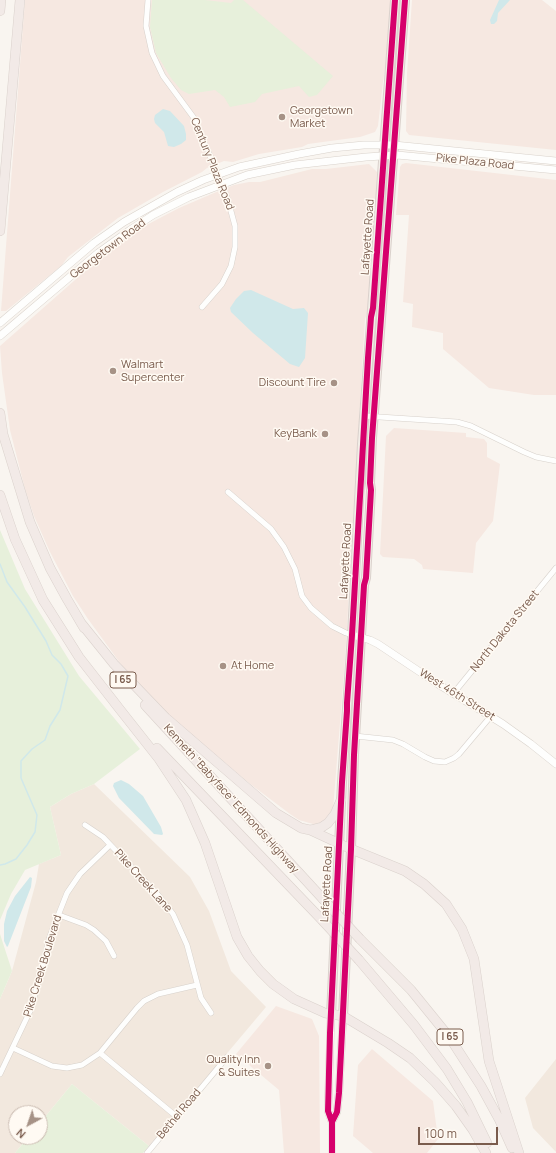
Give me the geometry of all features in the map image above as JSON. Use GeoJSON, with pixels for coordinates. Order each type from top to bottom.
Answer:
{"type":"FeatureCollection","features":[{"type":"Feature","properties":{"kind":"highway"},"geometry":{"type":"LineString","coordinates":[[0,11],[1,0]]}},
{"type":"Feature","properties":{"kind":"highway"},"geometry":{"type":"LineString","coordinates":[[0,232],[20,0]]}},
{"type":"Feature","properties":{"kind":"highway","name":"Kenneth \"Babyface\" Edmonds Highway"},"geometry":{"type":"LineString","coordinates":[[0,413],[3,434],[30,522],[50,568],[81,622],[100,651],[126,683],[323,899],[360,939],[411,990],[450,1038],[481,1086],[499,1119],[514,1153]]}},
{"type":"Feature","properties":{"kind":"highway","name":"Kenneth \"Babyface\" Edmonds Highway"},"geometry":{"type":"LineString","coordinates":[[0,495],[15,539],[43,600],[78,657],[114,702],[322,920],[359,960],[414,1025],[447,1069],[467,1102],[492,1153]]}},
{"type":"Feature","properties":{"kind":"highway"},"geometry":{"type":"LineString","coordinates":[[81,622],[114,664],[166,718],[276,813],[292,823],[351,850],[405,872],[418,880],[446,904],[462,929],[475,963],[489,1061],[519,1153]]}},
{"type":"Feature","properties":{"kind":"highway"},"geometry":{"type":"LineString","coordinates":[[114,702],[159,759],[186,800],[205,842],[232,927],[240,944],[248,956],[267,979],[294,999],[330,1014],[343,1016],[410,1058],[442,1089],[465,1118],[476,1134],[486,1153]]}},
{"type":"Feature","properties":{"kind":"highway"},"geometry":{"type":"LineString","coordinates":[[310,830],[322,827],[328,823],[335,814],[341,800]]}},
{"type":"Feature","properties":{"kind":"main road","name":"Lafayette Road"},"geometry":{"type":"LineString","coordinates":[[332,1153],[332,1122],[328,1112],[330,1014],[341,800],[364,416],[396,0]]}},
{"type":"Feature","properties":{"kind":"main road","name":"Lafayette Road"},"geometry":{"type":"LineString","coordinates":[[332,1122],[337,1112],[351,850],[355,736],[371,494],[370,483],[374,417],[405,0]]}},
{"type":"Feature","properties":{"kind":"main road","name":"Georgetown Road"},"geometry":{"type":"LineString","coordinates":[[0,323],[71,262],[113,229],[168,196],[218,174],[251,164],[348,146],[394,145]]}},
{"type":"Feature","properties":{"kind":"main road","name":"Pike Plaza Road"},"geometry":{"type":"LineString","coordinates":[[394,145],[556,161]]}},
{"type":"Feature","properties":{"kind":"main road","name":"Georgetown Road"},"geometry":{"type":"LineString","coordinates":[[0,336],[98,253],[130,230],[171,206],[247,175],[287,166],[321,161],[393,155]]}},
{"type":"Feature","properties":{"kind":"main road","name":"Pike Plaza Road"},"geometry":{"type":"LineString","coordinates":[[393,155],[556,170]]}},
{"type":"Feature","properties":{"kind":"main road"},"geometry":{"type":"LineString","coordinates":[[510,166],[512,156]]}},
{"type":"Feature","properties":{"kind":"main road","name":"West 46th Street"},"geometry":{"type":"LineString","coordinates":[[352,635],[378,644],[453,694],[491,716],[531,744],[556,764]]}},
{"type":"Feature","properties":{"kind":"street","name":"Century Plaza Road"},"geometry":{"type":"LineString","coordinates":[[148,0],[148,42],[154,58],[163,76],[194,118],[222,184],[233,219],[235,232],[235,252],[232,264],[226,278],[202,307]]}},
{"type":"Feature","properties":{"kind":"street"},"geometry":{"type":"LineString","coordinates":[[364,416],[457,422],[471,426],[528,454],[556,461]]}},
{"type":"Feature","properties":{"kind":"street"},"geometry":{"type":"LineString","coordinates":[[228,492],[271,529],[295,569],[302,596],[311,608],[332,626],[352,635]]}},
{"type":"Feature","properties":{"kind":"street","name":"North Dakota Street"},"geometry":{"type":"LineString","coordinates":[[453,694],[556,568]]}},
{"type":"Feature","properties":{"kind":"street"},"geometry":{"type":"LineString","coordinates":[[355,736],[393,740],[403,744],[427,759],[445,762],[459,754],[491,716]]}},
{"type":"Feature","properties":{"kind":"street","name":"Pike Creek Lane"},"geometry":{"type":"LineString","coordinates":[[85,825],[100,834],[159,896],[173,914],[185,938],[201,1000],[211,1013]]}},
{"type":"Feature","properties":{"kind":"street","name":"Pike Creek Boulevard"},"geometry":{"type":"LineString","coordinates":[[0,1074],[34,1003],[47,947],[67,893],[83,871],[110,845]]}},
{"type":"Feature","properties":{"kind":"street"},"geometry":{"type":"LineString","coordinates":[[59,915],[86,925],[94,930],[106,941],[114,956]]}},
{"type":"Feature","properties":{"kind":"street"},"geometry":{"type":"LineString","coordinates":[[13,1048],[45,1063],[63,1068],[82,1065],[100,1053],[144,1001],[158,994],[197,985]]}},
{"type":"Feature","properties":{"kind":"street"},"geometry":{"type":"LineString","coordinates":[[100,1053],[177,1117]]}},
{"type":"Feature","properties":{"kind":"street","name":"Bethel Road"},"geometry":{"type":"LineString","coordinates":[[147,1153],[227,1057]]}},
{"type":"Feature","properties":{"kind":"shaded area"},"geometry":{"type":"Polygon","coordinates":[[[25,0],[392,0],[387,57],[378,126],[375,132],[360,137],[308,144],[302,147],[259,154],[233,162],[224,161],[207,168],[118,218],[68,257],[61,266],[6,311],[1,311],[25,0]]]}},
{"type":"Feature","properties":{"kind":"shaded area"},"geometry":{"type":"Polygon","coordinates":[[[412,0],[542,0],[556,11],[556,150],[409,135],[406,131],[407,73],[412,0]]]}},
{"type":"Feature","properties":{"kind":"shaded area"},"geometry":{"type":"Polygon","coordinates":[[[406,163],[556,180],[556,395],[534,395],[489,388],[443,349],[443,333],[412,327],[413,304],[403,302],[409,215],[396,215],[400,167],[402,164],[406,163]]]}},
{"type":"Feature","properties":{"kind":"shaded area"},"geometry":{"type":"Polygon","coordinates":[[[369,164],[377,172],[376,219],[370,305],[365,319],[345,660],[333,810],[326,819],[319,824],[313,824],[299,820],[290,814],[249,783],[166,713],[123,667],[88,619],[73,596],[50,552],[34,516],[25,489],[10,430],[2,373],[0,346],[108,251],[139,229],[179,208],[234,185],[249,182],[260,182],[312,169],[326,169],[369,164]]]}},
{"type":"Feature","properties":{"kind":"shaded area"},"geometry":{"type":"Polygon","coordinates":[[[394,428],[466,433],[466,437],[484,439],[487,443],[487,457],[500,464],[493,521],[476,543],[473,573],[423,569],[422,565],[414,559],[383,557],[380,554],[386,436],[394,428]]]}},
{"type":"Feature","properties":{"kind":"shaded area"},"geometry":{"type":"Polygon","coordinates":[[[94,784],[190,877],[209,911],[231,971],[266,1007],[149,1146],[72,1084],[48,1113],[48,1105],[8,1105],[8,1145],[22,1145],[15,1153],[0,1153],[0,999],[12,971],[36,882],[39,864],[61,855],[50,807],[71,794],[94,784]]]}},
{"type":"Feature","properties":{"kind":"shaded area"},"geometry":{"type":"Polygon","coordinates":[[[276,1006],[312,1019],[319,1036],[320,1153],[284,1153],[279,1090],[236,1054],[276,1006]]]}},
{"type":"Feature","properties":{"kind":"shaded area"},"geometry":{"type":"Polygon","coordinates":[[[372,1049],[433,1101],[438,1139],[427,1153],[373,1153],[353,1136],[358,1065],[372,1049]]]}},
{"type":"Feature","properties":{"kind":"shaded area"},"geometry":{"type":"Polygon","coordinates":[[[556,1059],[556,1152],[533,1128],[525,1098],[556,1059]]]}},
{"type":"Feature","properties":{"kind":"green space"},"geometry":{"type":"Polygon","coordinates":[[[152,0],[205,0],[231,3],[234,0],[243,0],[333,76],[317,95],[309,97],[299,86],[262,94],[255,102],[230,107],[224,97],[215,90],[189,94],[181,90],[171,78],[156,53],[150,27],[152,0]]]}},
{"type":"Feature","properties":{"kind":"green space"},"geometry":{"type":"Polygon","coordinates":[[[0,530],[25,589],[79,676],[140,749],[94,784],[71,794],[50,807],[61,855],[25,870],[11,894],[0,920],[0,530]]]}},
{"type":"Feature","properties":{"kind":"green space"},"geometry":{"type":"Polygon","coordinates":[[[0,934],[12,971],[0,999],[0,934]]]}},
{"type":"Feature","properties":{"kind":"green space"},"geometry":{"type":"Polygon","coordinates":[[[72,1084],[149,1146],[143,1153],[15,1153],[22,1145],[48,1145],[48,1113],[72,1084]]]}},
{"type":"Feature","properties":{"kind":"water"},"geometry":{"type":"Polygon","coordinates":[[[499,0],[510,0],[498,13],[497,21],[494,24],[491,24],[490,20],[499,0]]]}},
{"type":"Feature","properties":{"kind":"water"},"geometry":{"type":"Polygon","coordinates":[[[163,109],[170,111],[184,126],[186,140],[174,147],[168,146],[164,132],[155,123],[155,115],[163,109]]]}},
{"type":"Feature","properties":{"kind":"water"},"geometry":{"type":"Polygon","coordinates":[[[251,290],[293,309],[304,308],[308,313],[305,358],[299,367],[290,364],[253,333],[231,312],[230,308],[236,299],[244,291],[251,290]]]}},
{"type":"Feature","properties":{"kind":"water"},"geometry":{"type":"Polygon","coordinates":[[[121,780],[129,784],[143,796],[161,827],[162,835],[154,834],[119,798],[113,786],[114,783],[121,780]]]}},
{"type":"Feature","properties":{"kind":"water"},"geometry":{"type":"Polygon","coordinates":[[[30,877],[32,878],[31,887],[7,947],[4,941],[4,924],[7,911],[15,896],[30,877]]]}},
{"type":"Feature","properties":{"kind":"waterway"},"geometry":{"type":"LineString","coordinates":[[0,564],[7,582],[25,607],[46,641],[52,655],[61,664],[68,676],[60,710],[50,726],[45,740],[32,749],[21,761],[21,778],[37,815],[35,832],[16,859],[0,865]]}},
{"type":"Feature","properties":{"kind":"cycle path"},"geometry":{"type":"LineString","coordinates":[[332,1153],[332,1122],[328,1111],[330,1033],[342,782],[368,358],[373,308],[395,0]]}},
{"type":"Feature","properties":{"kind":"cycle path"},"geometry":{"type":"LineString","coordinates":[[332,1122],[337,1112],[339,1093],[354,755],[371,490],[372,438],[405,0]]}},
{"type":"Feature","properties":{"kind":"place","name":"Georgetown Market"},"geometry":{"type":"Point","coordinates":[282,117]}},
{"type":"Feature","properties":{"kind":"place","name":"Walmart Supercenter"},"geometry":{"type":"Point","coordinates":[113,371]}},
{"type":"Feature","properties":{"kind":"place","name":"Discount Tire"},"geometry":{"type":"Point","coordinates":[334,383]}},
{"type":"Feature","properties":{"kind":"place","name":"KeyBank"},"geometry":{"type":"Point","coordinates":[325,434]}},
{"type":"Feature","properties":{"kind":"place","name":"At Home"},"geometry":{"type":"Point","coordinates":[223,666]}},
{"type":"Feature","properties":{"kind":"place","name":"Quality Inn & Suites"},"geometry":{"type":"Point","coordinates":[268,1066]}}]}
